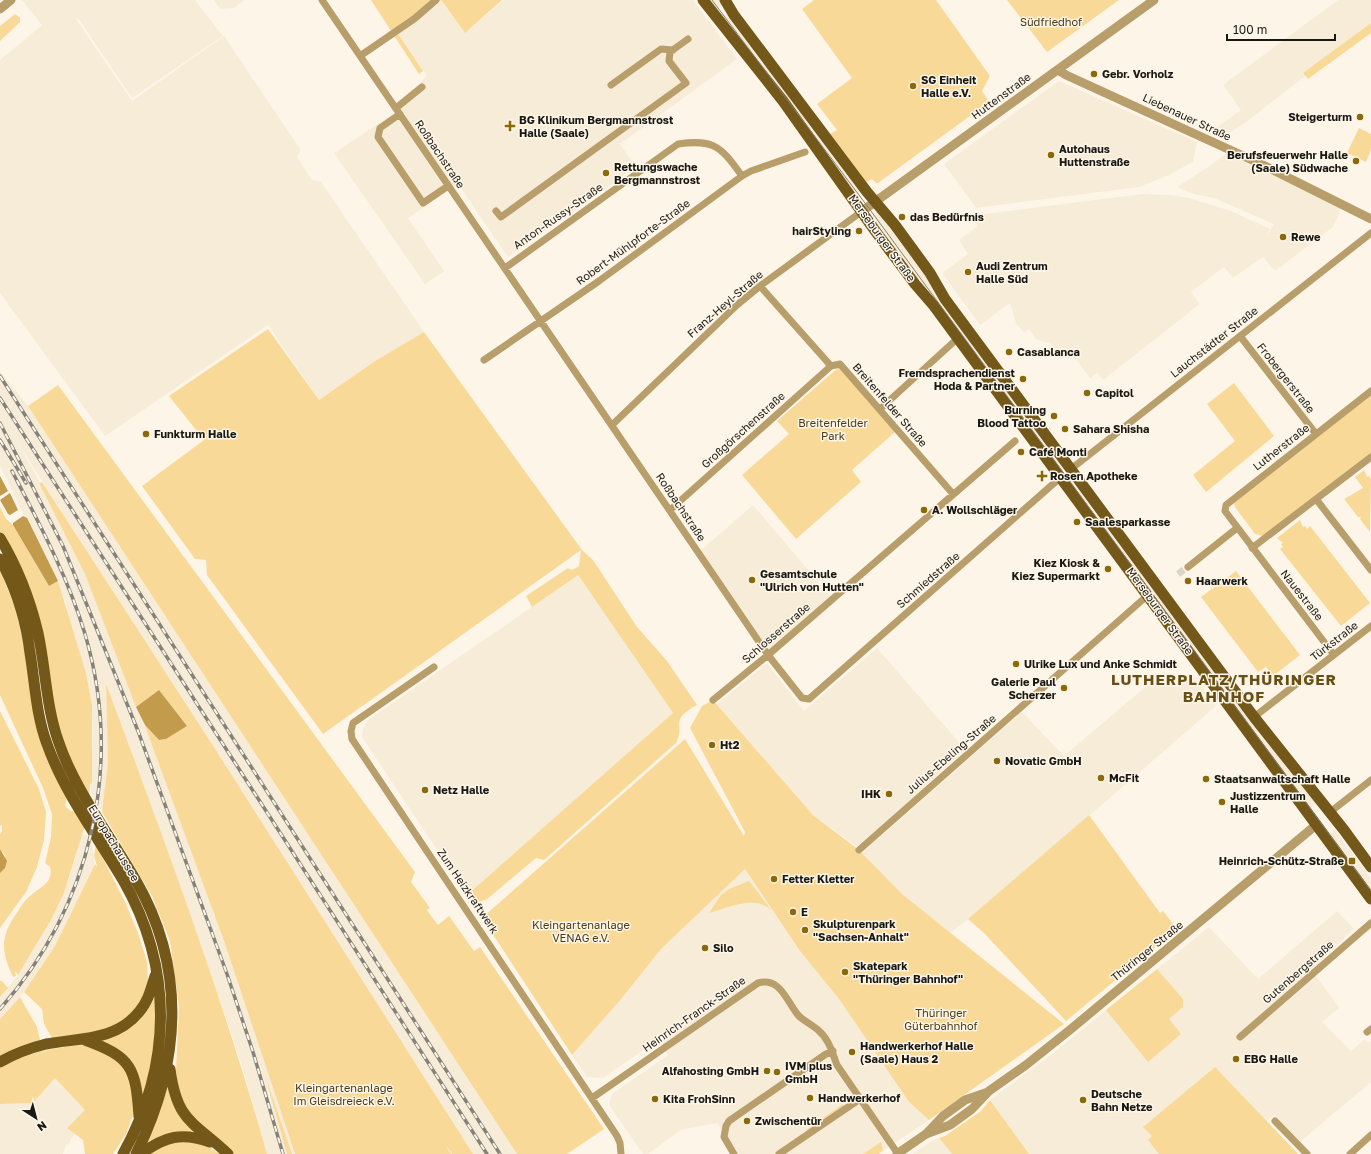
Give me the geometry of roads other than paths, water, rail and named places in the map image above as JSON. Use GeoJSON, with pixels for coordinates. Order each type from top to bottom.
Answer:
{"type":"FeatureCollection","features":[{"type":"Feature","properties":{"kind":"main road","name":"Merseburger Straße"},"geometry":{"type":"LineString","coordinates":[[703,0],[784,101],[862,212],[1061,477],[1371,899]]}},
{"type":"Feature","properties":{"kind":"main road","name":"Merseburger Straße"},"geometry":{"type":"LineString","coordinates":[[725,0],[766,58],[921,261],[946,299],[1071,469],[1258,714],[1329,813],[1344,830],[1371,867]]}},
{"type":"Feature","properties":{"kind":"main road"},"geometry":{"type":"LineString","coordinates":[[1061,477],[1071,469]]}},
{"type":"Feature","properties":{"kind":"main road","name":"Europachaussee"},"geometry":{"type":"LineString","coordinates":[[0,538],[17,569],[31,606],[38,633],[54,728],[65,759],[136,881],[157,925],[164,952],[171,990],[172,1019],[169,1058],[156,1111],[136,1154]]}},
{"type":"Feature","properties":{"kind":"main road","name":"Europachaussee"},"geometry":{"type":"LineString","coordinates":[[0,559],[13,585],[22,614],[30,651],[38,708],[46,743],[61,776],[134,902],[147,934],[157,972],[161,1012],[157,1061],[151,1090],[140,1121],[123,1154]]}},
{"type":"Feature","properties":{"kind":"main road"},"geometry":{"type":"LineString","coordinates":[[1316,825],[1329,813]]}},
{"type":"Feature","properties":{"kind":"main road"},"geometry":{"type":"LineString","coordinates":[[0,1062],[37,1046],[84,1040],[116,1031],[133,1019],[145,1004],[157,972]]}},
{"type":"Feature","properties":{"kind":"main road"},"geometry":{"type":"LineString","coordinates":[[84,1040],[108,1048],[131,1069],[137,1087],[140,1121]]}},
{"type":"Feature","properties":{"kind":"main road"},"geometry":{"type":"LineString","coordinates":[[169,1058],[175,1098],[180,1109],[194,1126],[228,1154]]}},
{"type":"Feature","properties":{"kind":"main road"},"geometry":{"type":"LineString","coordinates":[[141,1154],[161,1141],[176,1137],[196,1137],[218,1146]]}},
{"type":"Feature","properties":{"kind":"street"},"geometry":{"type":"LineString","coordinates":[[0,9],[11,0]]}},
{"type":"Feature","properties":{"kind":"street","name":"Roßbachstraße"},"geometry":{"type":"LineString","coordinates":[[322,0],[768,655],[802,698],[809,699]]}},
{"type":"Feature","properties":{"kind":"street"},"geometry":{"type":"LineString","coordinates":[[360,56],[414,19],[436,0]]}},
{"type":"Feature","properties":{"kind":"street","name":"Huttenstraße"},"geometry":{"type":"LineString","coordinates":[[862,212],[1154,0]]}},
{"type":"Feature","properties":{"kind":"street"},"geometry":{"type":"LineString","coordinates":[[496,211],[501,217],[579,157],[686,83],[669,61],[670,52],[688,39]]}},
{"type":"Feature","properties":{"kind":"street"},"geometry":{"type":"LineString","coordinates":[[611,84],[661,49],[673,50]]}},
{"type":"Feature","properties":{"kind":"street","name":"Liebenauer Straße"},"geometry":{"type":"LineString","coordinates":[[1058,70],[1263,165],[1371,220]]}},
{"type":"Feature","properties":{"kind":"street"},"geometry":{"type":"LineString","coordinates":[[422,87],[380,128],[378,138],[423,203],[448,186]]}},
{"type":"Feature","properties":{"kind":"street","name":"Anton-Russy-Straße"},"geometry":{"type":"LineString","coordinates":[[504,268],[678,144],[699,141],[717,147],[727,156],[742,176]]}},
{"type":"Feature","properties":{"kind":"street","name":"Robert-Mühlpforte-Straße"},"geometry":{"type":"LineString","coordinates":[[540,320],[599,281],[742,176],[805,152]]}},
{"type":"Feature","properties":{"kind":"street","name":"Franz-Heyl-Straße"},"geometry":{"type":"LineString","coordinates":[[612,424],[718,322],[760,286],[862,212]]}},
{"type":"Feature","properties":{"kind":"street","name":"Lauchstädter Straße"},"geometry":{"type":"LineString","coordinates":[[1071,469],[1371,233]]}},
{"type":"Feature","properties":{"kind":"street"},"geometry":{"type":"LineString","coordinates":[[760,286],[830,366]]}},
{"type":"Feature","properties":{"kind":"street"},"geometry":{"type":"LineString","coordinates":[[484,360],[540,320]]}},
{"type":"Feature","properties":{"kind":"street","name":"Frobergerstraße"},"geometry":{"type":"LineString","coordinates":[[1240,336],[1316,434]]}},
{"type":"Feature","properties":{"kind":"street"},"geometry":{"type":"LineString","coordinates":[[880,409],[958,338]]}},
{"type":"Feature","properties":{"kind":"street","name":"Breitenfelder Straße"},"geometry":{"type":"LineString","coordinates":[[830,366],[840,364],[953,494]]}},
{"type":"Feature","properties":{"kind":"street","name":"Großgörschenstraße"},"geometry":{"type":"LineString","coordinates":[[670,510],[830,366]]}},
{"type":"Feature","properties":{"kind":"street","name":"Lutherstraße"},"geometry":{"type":"LineString","coordinates":[[1252,548],[1225,511],[1226,505],[1371,391]]}},
{"type":"Feature","properties":{"kind":"street","name":"Schlosserstraße"},"geometry":{"type":"LineString","coordinates":[[713,700],[768,655],[1015,441]]}},
{"type":"Feature","properties":{"kind":"street"},"geometry":{"type":"LineString","coordinates":[[1252,548],[1371,457]]}},
{"type":"Feature","properties":{"kind":"street","name":"Schmiedstraße"},"geometry":{"type":"LineString","coordinates":[[809,699],[1061,477]]}},
{"type":"Feature","properties":{"kind":"street"},"geometry":{"type":"LineString","coordinates":[[1316,499],[1371,570]]}},
{"type":"Feature","properties":{"kind":"street"},"geometry":{"type":"LineString","coordinates":[[1188,567],[1237,528]]}},
{"type":"Feature","properties":{"kind":"street","name":"Nauestraße"},"geometry":{"type":"LineString","coordinates":[[1252,548],[1334,655]]}},
{"type":"Feature","properties":{"kind":"street","name":"Julius-Ebeling-Straße"},"geometry":{"type":"LineString","coordinates":[[859,850],[1148,595]]}},
{"type":"Feature","properties":{"kind":"street","name":"Türkstraße"},"geometry":{"type":"LineString","coordinates":[[1258,714],[1371,626]]}},
{"type":"Feature","properties":{"kind":"street","name":"Zum Heizkraftwerk"},"geometry":{"type":"LineString","coordinates":[[434,667],[353,723],[351,731],[352,738],[617,1136],[621,1147],[621,1154]]}},
{"type":"Feature","properties":{"kind":"street"},"geometry":{"type":"LineString","coordinates":[[1329,813],[1371,780]]}},
{"type":"Feature","properties":{"kind":"street","name":"Thüringer Straße"},"geometry":{"type":"LineString","coordinates":[[898,1154],[926,1134],[943,1116],[965,1100],[989,1091],[1026,1065],[1316,825]]}},
{"type":"Feature","properties":{"kind":"street","name":"Gutenbergstraße"},"geometry":{"type":"LineString","coordinates":[[1240,1037],[1371,923]]}},
{"type":"Feature","properties":{"kind":"street","name":"Heinrich-Franck-Straße"},"geometry":{"type":"LineString","coordinates":[[592,1098],[758,983],[765,981],[774,983],[778,986],[799,1016],[818,1029],[833,1051],[837,1065],[898,1154]]}},
{"type":"Feature","properties":{"kind":"street"},"geometry":{"type":"LineString","coordinates":[[734,1154],[723,1132],[729,1121],[833,1051]]}},
{"type":"Feature","properties":{"kind":"street"},"geometry":{"type":"LineString","coordinates":[[779,1154],[860,1099]]}},
{"type":"Feature","properties":{"kind":"street"},"geometry":{"type":"LineString","coordinates":[[1276,1121],[1307,1154]]}},
{"type":"Feature","properties":{"kind":"street"},"geometry":{"type":"LineString","coordinates":[[1350,1154],[1371,1135]]}},
{"type":"Feature","properties":{"kind":"tunnel"},"geometry":{"type":"LineString","coordinates":[[1178,574],[1188,567]]}},
{"type":"Feature","properties":{"kind":"tram line"},"geometry":{"type":"LineString","coordinates":[[712,0],[868,207],[1371,891]]}},
{"type":"Feature","properties":{"kind":"railway"},"geometry":{"type":"LineString","coordinates":[[0,376],[500,1154]]}},
{"type":"Feature","properties":{"kind":"railway"},"geometry":{"type":"LineString","coordinates":[[0,398],[487,1154]]}},
{"type":"Feature","properties":{"kind":"railway"},"geometry":{"type":"LineString","coordinates":[[0,423],[63,546],[138,731],[227,974],[253,1052],[283,1154]]}},
{"type":"Feature","properties":{"kind":"railway"},"geometry":{"type":"LineString","coordinates":[[0,440],[26,483]]}},
{"type":"Feature","properties":{"kind":"railway"},"geometry":{"type":"LineString","coordinates":[[0,1009],[31,969],[57,926],[77,880],[91,832],[99,784],[101,734],[96,684],[85,634],[78,613],[62,571],[12,471]]}},
{"type":"Feature","properties":{"kind":"place","name":"Gebr. Vorholz"},"geometry":{"type":"Point","coordinates":[1094,74]}},
{"type":"Feature","properties":{"kind":"place","name":"SG Einheit Halle e.V."},"geometry":{"type":"Point","coordinates":[913,86]}},
{"type":"Feature","properties":{"kind":"place","name":"Steigerturm"},"geometry":{"type":"Point","coordinates":[1360,117]}},
{"type":"Feature","properties":{"kind":"place","name":"BG Klinikum Bergmannstrost Halle (Saale)"},"geometry":{"type":"Point","coordinates":[510,126]}},
{"type":"Feature","properties":{"kind":"place","name":"Autohaus Huttenstraße"},"geometry":{"type":"Point","coordinates":[1051,155]}},
{"type":"Feature","properties":{"kind":"place","name":"Berufsfeuerwehr Halle (Saale) Südwache"},"geometry":{"type":"Point","coordinates":[1356,161]}},
{"type":"Feature","properties":{"kind":"place","name":"Rettungswache Bergmannstrost"},"geometry":{"type":"Point","coordinates":[606,173]}},
{"type":"Feature","properties":{"kind":"place","name":"das Bedürfnis"},"geometry":{"type":"Point","coordinates":[902,217]}},
{"type":"Feature","properties":{"kind":"place","name":"hairStyling"},"geometry":{"type":"Point","coordinates":[859,231]}},
{"type":"Feature","properties":{"kind":"place","name":"Rewe"},"geometry":{"type":"Point","coordinates":[1283,237]}},
{"type":"Feature","properties":{"kind":"place","name":"Audi Zentrum Halle Süd"},"geometry":{"type":"Point","coordinates":[968,272]}},
{"type":"Feature","properties":{"kind":"place","name":"Casablanca"},"geometry":{"type":"Point","coordinates":[1009,352]}},
{"type":"Feature","properties":{"kind":"place","name":"Fremdsprachendienst Hoda & Partner"},"geometry":{"type":"Point","coordinates":[1023,379]}},
{"type":"Feature","properties":{"kind":"place","name":"Capitol"},"geometry":{"type":"Point","coordinates":[1087,393]}},
{"type":"Feature","properties":{"kind":"place","name":"Burning Blood Tattoo"},"geometry":{"type":"Point","coordinates":[1054,416]}},
{"type":"Feature","properties":{"kind":"place","name":"Sahara Shisha"},"geometry":{"type":"Point","coordinates":[1065,429]}},
{"type":"Feature","properties":{"kind":"place","name":"Funkturm Halle"},"geometry":{"type":"Point","coordinates":[146,434]}},
{"type":"Feature","properties":{"kind":"place","name":"Café Monti"},"geometry":{"type":"Point","coordinates":[1021,452]}},
{"type":"Feature","properties":{"kind":"place","name":"Rosen Apotheke"},"geometry":{"type":"Point","coordinates":[1042,476]}},
{"type":"Feature","properties":{"kind":"place","name":"A. Wollschläger"},"geometry":{"type":"Point","coordinates":[924,510]}},
{"type":"Feature","properties":{"kind":"place","name":"Saalesparkasse"},"geometry":{"type":"Point","coordinates":[1077,522]}},
{"type":"Feature","properties":{"kind":"place","name":"Kiez Kiosk & Kiez Supermarkt"},"geometry":{"type":"Point","coordinates":[1108,569]}},
{"type":"Feature","properties":{"kind":"place","name":"Gesamtschule \"Ulrich von Hutten\""},"geometry":{"type":"Point","coordinates":[752,580]}},
{"type":"Feature","properties":{"kind":"place","name":"Haarwerk"},"geometry":{"type":"Point","coordinates":[1188,581]}},
{"type":"Feature","properties":{"kind":"place","name":"Ulrike Lux und Anke Schmidt"},"geometry":{"type":"Point","coordinates":[1016,664]}},
{"type":"Feature","properties":{"kind":"place","name":"Galerie Paul Scherzer"},"geometry":{"type":"Point","coordinates":[1064,688]}},
{"type":"Feature","properties":{"kind":"place","name":"Ht2"},"geometry":{"type":"Point","coordinates":[712,745]}},
{"type":"Feature","properties":{"kind":"place","name":"Novatic GmbH"},"geometry":{"type":"Point","coordinates":[997,761]}},
{"type":"Feature","properties":{"kind":"place","name":"McFit"},"geometry":{"type":"Point","coordinates":[1101,778]}},
{"type":"Feature","properties":{"kind":"place","name":"Staatsanwaltschaft Halle"},"geometry":{"type":"Point","coordinates":[1206,779]}},
{"type":"Feature","properties":{"kind":"place","name":"Netz Halle"},"geometry":{"type":"Point","coordinates":[425,790]}},
{"type":"Feature","properties":{"kind":"place","name":"IHK"},"geometry":{"type":"Point","coordinates":[889,794]}},
{"type":"Feature","properties":{"kind":"place","name":"Justizzentrum Halle"},"geometry":{"type":"Point","coordinates":[1222,802]}},
{"type":"Feature","properties":{"kind":"place","name":"Heinrich-Schütz-Straße"},"geometry":{"type":"Point","coordinates":[1352,861]}},
{"type":"Feature","properties":{"kind":"place","name":"Fetter Kletter"},"geometry":{"type":"Point","coordinates":[774,879]}},
{"type":"Feature","properties":{"kind":"place","name":"E"},"geometry":{"type":"Point","coordinates":[793,912]}},
{"type":"Feature","properties":{"kind":"place","name":"Skulpturenpark \"Sachsen-Anhalt\""},"geometry":{"type":"Point","coordinates":[805,930]}},
{"type":"Feature","properties":{"kind":"place","name":"Silo"},"geometry":{"type":"Point","coordinates":[705,948]}},
{"type":"Feature","properties":{"kind":"place","name":"Skatepark \"Thüringer Bahnhof\""},"geometry":{"type":"Point","coordinates":[845,972]}},
{"type":"Feature","properties":{"kind":"place","name":"Handwerkerhof Halle (Saale) Haus 2"},"geometry":{"type":"Point","coordinates":[852,1052]}},
{"type":"Feature","properties":{"kind":"place","name":"EBG Halle"},"geometry":{"type":"Point","coordinates":[1236,1059]}},
{"type":"Feature","properties":{"kind":"place","name":"Alfahosting GmbH"},"geometry":{"type":"Point","coordinates":[767,1071]}},
{"type":"Feature","properties":{"kind":"place","name":"IVM plus GmbH"},"geometry":{"type":"Point","coordinates":[777,1072]}},
{"type":"Feature","properties":{"kind":"place","name":"Handwerkerhof"},"geometry":{"type":"Point","coordinates":[810,1098]}},
{"type":"Feature","properties":{"kind":"place","name":"Kita FrohSinn"},"geometry":{"type":"Point","coordinates":[655,1099]}},
{"type":"Feature","properties":{"kind":"place","name":"Deutsche Bahn Netze"},"geometry":{"type":"Point","coordinates":[1083,1100]}},
{"type":"Feature","properties":{"kind":"place","name":"Zwischentür"},"geometry":{"type":"Point","coordinates":[747,1121]}},
{"type":"Feature","properties":{"kind":"district","name":"LUTHERPLATZ/THÜRINGER BAHNHOF"},"geometry":{"type":"Point","coordinates":[1224,688]}},
{"type":"Feature","properties":{"kind":"park label","name":"Südfriedhof"},"geometry":{"type":"Point","coordinates":[1051,22]}},
{"type":"Feature","properties":{"kind":"park label","name":"Breitenfelder Park"},"geometry":{"type":"Point","coordinates":[833,429]}},
{"type":"Feature","properties":{"kind":"park label","name":"Kleingartenanlage VENAG e.V."},"geometry":{"type":"Point","coordinates":[581,931]}},
{"type":"Feature","properties":{"kind":"park label","name":"Thüringer Güterbahnhof"},"geometry":{"type":"Point","coordinates":[941,1019]}},
{"type":"Feature","properties":{"kind":"park label","name":"Kleingartenanlage Im Gleisdreieck e.V."},"geometry":{"type":"Point","coordinates":[344,1094]}}]}
